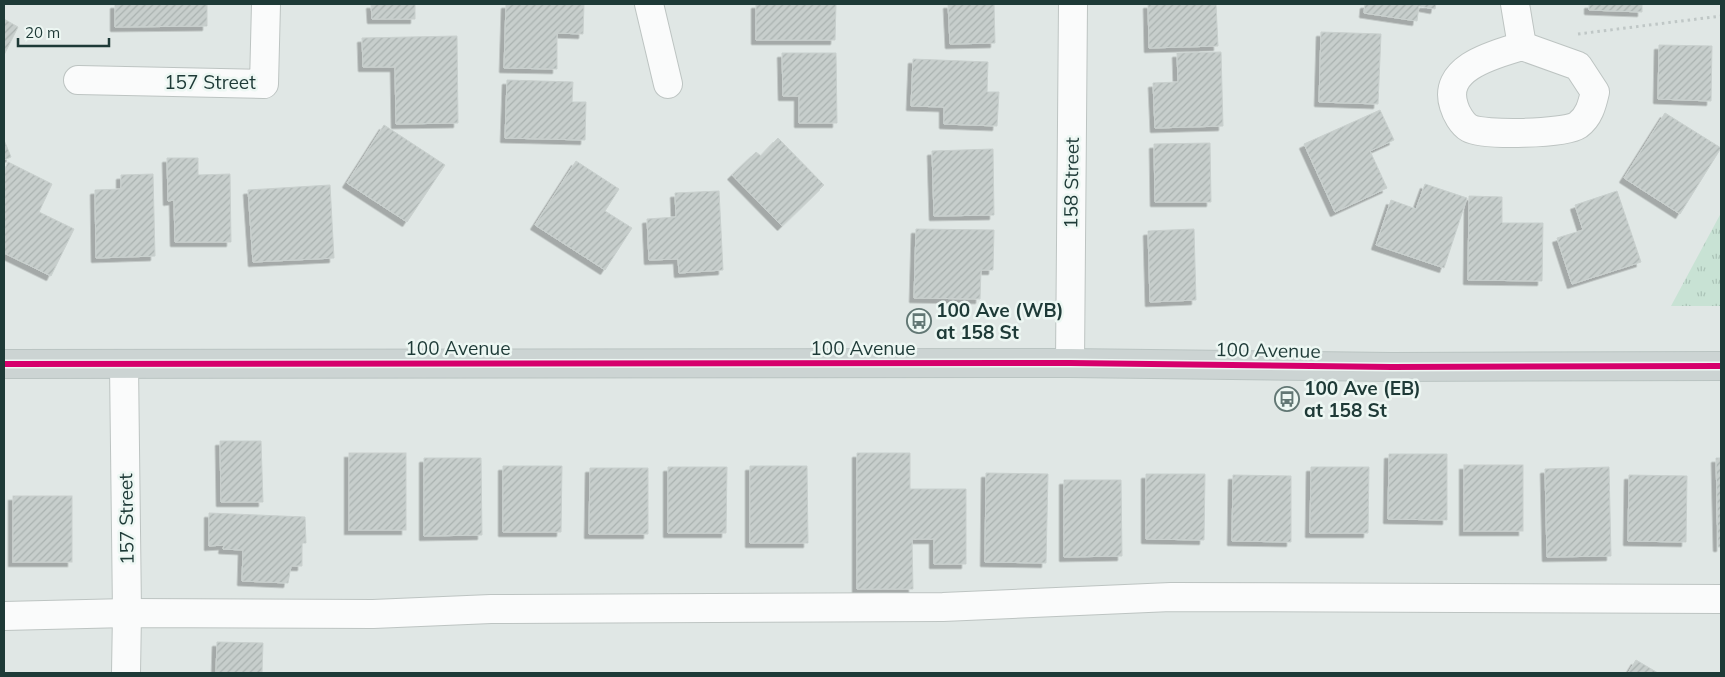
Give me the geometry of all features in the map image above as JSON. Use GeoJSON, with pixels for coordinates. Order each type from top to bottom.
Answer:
{"type":"FeatureCollection","features":[{"type":"Feature","properties":{"kind":"main road","name":"100 Avenue"},"geometry":{"type":"LineString","coordinates":[[4,364],[1070,363],[1392,367],[1721,366]]}},
{"type":"Feature","properties":{"kind":"street","name":"157 Street"},"geometry":{"type":"LineString","coordinates":[[78,80],[264,84],[266,4]]}},
{"type":"Feature","properties":{"kind":"street"},"geometry":{"type":"LineString","coordinates":[[649,4],[668,84]]}},
{"type":"Feature","properties":{"kind":"street","name":"158 Street"},"geometry":{"type":"LineString","coordinates":[[1070,363],[1073,4]]}},
{"type":"Feature","properties":{"kind":"street"},"geometry":{"type":"LineString","coordinates":[[1515,4],[1522,46]]}},
{"type":"Feature","properties":{"kind":"street"},"geometry":{"type":"LineString","coordinates":[[1522,46],[1578,66],[1595,92],[1591,110],[1578,125],[1566,130],[1489,132],[1469,128],[1456,114],[1451,99],[1455,82],[1470,65],[1522,46]]}},
{"type":"Feature","properties":{"kind":"street","name":"157 Street"},"geometry":{"type":"LineString","coordinates":[[124,365],[126,673]]}},
{"type":"Feature","properties":{"kind":"street"},"geometry":{"type":"LineString","coordinates":[[4,616],[127,613],[373,614],[491,609],[943,607],[1171,597],[1721,600]]}},
{"type":"Feature","properties":{"kind":"path"},"geometry":{"type":"LineString","coordinates":[[1570,34],[1721,16]]}},
{"type":"Feature","properties":{"kind":"green space"},"geometry":{"type":"Polygon","coordinates":[[[1721,213],[1721,306],[1671,306],[1721,213]]]}},
{"type":"Feature","properties":{"kind":"building"},"geometry":{"type":"Polygon","coordinates":[[[115,4],[207,4],[207,26],[115,27],[115,4]]]}},
{"type":"Feature","properties":{"kind":"building"},"geometry":{"type":"Polygon","coordinates":[[[371,4],[415,4],[415,19],[372,19],[371,4]]]}},
{"type":"Feature","properties":{"kind":"building"},"geometry":{"type":"Polygon","coordinates":[[[506,4],[584,4],[583,34],[557,33],[557,69],[504,68],[506,4]]]}},
{"type":"Feature","properties":{"kind":"building"},"geometry":{"type":"Polygon","coordinates":[[[756,4],[836,4],[835,40],[756,40],[756,4]]]}},
{"type":"Feature","properties":{"kind":"building"},"geometry":{"type":"Polygon","coordinates":[[[948,4],[994,4],[995,43],[950,44],[948,4]]]}},
{"type":"Feature","properties":{"kind":"building"},"geometry":{"type":"Polygon","coordinates":[[[1148,4],[1216,4],[1218,46],[1149,48],[1148,4]]]}},
{"type":"Feature","properties":{"kind":"building"},"geometry":{"type":"Polygon","coordinates":[[[1365,4],[1436,4],[1435,9],[1419,6],[1417,21],[1364,13],[1365,4]]]}},
{"type":"Feature","properties":{"kind":"building"},"geometry":{"type":"Polygon","coordinates":[[[1589,4],[1642,4],[1642,12],[1589,10],[1589,4]]]}},
{"type":"Feature","properties":{"kind":"building"},"geometry":{"type":"Polygon","coordinates":[[[4,19],[18,27],[4,55],[4,19]]]}},
{"type":"Feature","properties":{"kind":"building"},"geometry":{"type":"Polygon","coordinates":[[[1321,32],[1381,34],[1378,104],[1319,102],[1321,32]]]}},
{"type":"Feature","properties":{"kind":"building"},"geometry":{"type":"Polygon","coordinates":[[[457,36],[458,123],[396,124],[395,67],[363,67],[362,38],[457,36]]]}},
{"type":"Feature","properties":{"kind":"building"},"geometry":{"type":"Polygon","coordinates":[[[1659,45],[1712,46],[1711,101],[1658,99],[1659,45]]]}},
{"type":"Feature","properties":{"kind":"building"},"geometry":{"type":"Polygon","coordinates":[[[1221,52],[1223,126],[1155,128],[1153,83],[1178,82],[1177,53],[1221,52]]]}},
{"type":"Feature","properties":{"kind":"building"},"geometry":{"type":"Polygon","coordinates":[[[782,53],[836,53],[837,123],[799,123],[799,96],[783,96],[782,53]]]}},
{"type":"Feature","properties":{"kind":"building"},"geometry":{"type":"Polygon","coordinates":[[[913,59],[988,62],[987,92],[999,92],[997,126],[944,124],[944,107],[911,106],[913,59]]]}},
{"type":"Feature","properties":{"kind":"building"},"geometry":{"type":"Polygon","coordinates":[[[507,80],[573,82],[572,102],[586,102],[585,140],[505,138],[507,80]]]}},
{"type":"Feature","properties":{"kind":"building"},"geometry":{"type":"Polygon","coordinates":[[[1380,110],[1394,140],[1370,151],[1387,188],[1335,212],[1304,144],[1380,110]]]}},
{"type":"Feature","properties":{"kind":"building"},"geometry":{"type":"Polygon","coordinates":[[[1665,113],[1721,148],[1680,214],[1624,178],[1665,113]]]}},
{"type":"Feature","properties":{"kind":"building"},"geometry":{"type":"Polygon","coordinates":[[[384,125],[445,165],[407,222],[347,183],[384,125]]]}},
{"type":"Feature","properties":{"kind":"building"},"geometry":{"type":"Polygon","coordinates":[[[778,138],[824,185],[782,226],[732,175],[756,152],[761,156],[778,138]]]}},
{"type":"Feature","properties":{"kind":"building"},"geometry":{"type":"Polygon","coordinates":[[[4,140],[11,157],[4,160],[4,140]]]}},
{"type":"Feature","properties":{"kind":"building"},"geometry":{"type":"Polygon","coordinates":[[[1210,143],[1211,202],[1155,202],[1154,144],[1210,143]]]}},
{"type":"Feature","properties":{"kind":"building"},"geometry":{"type":"Polygon","coordinates":[[[993,149],[994,215],[934,216],[932,151],[993,149]]]}},
{"type":"Feature","properties":{"kind":"building"},"geometry":{"type":"Polygon","coordinates":[[[167,158],[198,158],[198,175],[230,174],[231,242],[175,242],[174,200],[168,201],[167,158]]]}},
{"type":"Feature","properties":{"kind":"building"},"geometry":{"type":"Polygon","coordinates":[[[576,161],[619,189],[605,211],[632,228],[605,270],[535,225],[576,161]]]}},
{"type":"Feature","properties":{"kind":"building"},"geometry":{"type":"Polygon","coordinates":[[[8,162],[52,184],[39,212],[74,229],[51,276],[4,253],[4,171],[8,162]]]}},
{"type":"Feature","properties":{"kind":"building"},"geometry":{"type":"Polygon","coordinates":[[[153,174],[155,256],[96,258],[95,190],[121,189],[121,175],[153,174]]]}},
{"type":"Feature","properties":{"kind":"building"},"geometry":{"type":"Polygon","coordinates":[[[1425,184],[1467,198],[1444,268],[1376,245],[1391,200],[1416,209],[1425,184]]]}},
{"type":"Feature","properties":{"kind":"building"},"geometry":{"type":"Polygon","coordinates":[[[330,185],[334,258],[253,262],[248,190],[330,185]]]}},
{"type":"Feature","properties":{"kind":"building"},"geometry":{"type":"Polygon","coordinates":[[[719,191],[723,270],[679,273],[678,259],[649,260],[647,219],[676,217],[675,193],[719,191]]]}},
{"type":"Feature","properties":{"kind":"building"},"geometry":{"type":"Polygon","coordinates":[[[1617,191],[1641,262],[1572,284],[1557,238],[1583,230],[1575,205],[1617,191]]]}},
{"type":"Feature","properties":{"kind":"building"},"geometry":{"type":"Polygon","coordinates":[[[1469,196],[1502,197],[1502,223],[1543,223],[1542,281],[1468,280],[1469,196]]]}},
{"type":"Feature","properties":{"kind":"building"},"geometry":{"type":"Polygon","coordinates":[[[916,229],[994,230],[993,270],[981,270],[980,299],[914,298],[916,229]]]}},
{"type":"Feature","properties":{"kind":"building"},"geometry":{"type":"Polygon","coordinates":[[[1194,229],[1196,300],[1150,302],[1148,231],[1194,229]]]}},
{"type":"Feature","properties":{"kind":"building"},"geometry":{"type":"Polygon","coordinates":[[[220,441],[261,441],[263,502],[221,502],[220,441]]]}},
{"type":"Feature","properties":{"kind":"building"},"geometry":{"type":"Polygon","coordinates":[[[349,453],[406,453],[406,530],[349,530],[349,453]]]}},
{"type":"Feature","properties":{"kind":"building"},"geometry":{"type":"Polygon","coordinates":[[[857,453],[910,453],[910,489],[966,489],[966,564],[934,564],[934,539],[912,539],[913,589],[857,589],[857,453]]]}},
{"type":"Feature","properties":{"kind":"building"},"geometry":{"type":"Polygon","coordinates":[[[1389,454],[1447,454],[1447,520],[1388,519],[1389,454]]]}},
{"type":"Feature","properties":{"kind":"building"},"geometry":{"type":"Polygon","coordinates":[[[424,458],[481,458],[482,535],[424,536],[424,458]]]}},
{"type":"Feature","properties":{"kind":"building"},"geometry":{"type":"Polygon","coordinates":[[[1716,458],[1721,458],[1721,547],[1718,547],[1716,458]]]}},
{"type":"Feature","properties":{"kind":"building"},"geometry":{"type":"Polygon","coordinates":[[[1464,465],[1523,465],[1523,531],[1464,531],[1464,465]]]}},
{"type":"Feature","properties":{"kind":"building"},"geometry":{"type":"Polygon","coordinates":[[[503,466],[562,466],[561,532],[503,532],[503,466]]]}},
{"type":"Feature","properties":{"kind":"building"},"geometry":{"type":"Polygon","coordinates":[[[750,466],[807,466],[808,543],[750,543],[750,466]]]}},
{"type":"Feature","properties":{"kind":"building"},"geometry":{"type":"Polygon","coordinates":[[[668,467],[727,467],[726,533],[668,533],[668,467]]]}},
{"type":"Feature","properties":{"kind":"building"},"geometry":{"type":"Polygon","coordinates":[[[1311,467],[1369,467],[1368,533],[1310,533],[1311,467]]]}},
{"type":"Feature","properties":{"kind":"building"},"geometry":{"type":"Polygon","coordinates":[[[1609,467],[1611,556],[1547,557],[1545,469],[1609,467]]]}},
{"type":"Feature","properties":{"kind":"building"},"geometry":{"type":"Polygon","coordinates":[[[590,468],[648,468],[648,534],[589,534],[590,468]]]}},
{"type":"Feature","properties":{"kind":"building"},"geometry":{"type":"Polygon","coordinates":[[[986,473],[1048,474],[1046,563],[985,562],[986,473]]]}},
{"type":"Feature","properties":{"kind":"building"},"geometry":{"type":"Polygon","coordinates":[[[1146,474],[1205,474],[1204,540],[1146,539],[1146,474]]]}},
{"type":"Feature","properties":{"kind":"building"},"geometry":{"type":"Polygon","coordinates":[[[1233,475],[1291,476],[1291,542],[1232,541],[1233,475]]]}},
{"type":"Feature","properties":{"kind":"building"},"geometry":{"type":"Polygon","coordinates":[[[1629,475],[1687,476],[1686,542],[1628,541],[1629,475]]]}},
{"type":"Feature","properties":{"kind":"building"},"geometry":{"type":"Polygon","coordinates":[[[1064,480],[1121,480],[1122,556],[1064,557],[1064,480]]]}},
{"type":"Feature","properties":{"kind":"building"},"geometry":{"type":"Polygon","coordinates":[[[13,496],[72,496],[72,562],[13,562],[13,496]]]}},
{"type":"Feature","properties":{"kind":"building"},"geometry":{"type":"Polygon","coordinates":[[[209,513],[305,517],[306,543],[302,543],[302,566],[291,566],[288,583],[242,581],[243,550],[223,549],[224,545],[209,546],[209,513]]]}},
{"type":"Feature","properties":{"kind":"building"},"geometry":{"type":"Polygon","coordinates":[[[217,642],[263,643],[262,673],[216,673],[217,642]]]}},
{"type":"Feature","properties":{"kind":"building"},"geometry":{"type":"Polygon","coordinates":[[[1636,660],[1658,673],[1628,673],[1636,660]]]}},
{"type":"Feature","properties":{"kind":"cycle path"},"geometry":{"type":"LineString","coordinates":[[4,364],[1070,363],[1392,367],[1721,366]]}},
{"type":"Feature","properties":{"kind":"place","name":"100 Ave (WB) at 158 St"},"geometry":{"type":"Point","coordinates":[919,321]}},
{"type":"Feature","properties":{"kind":"place","name":"100 Ave (EB) at 158 St"},"geometry":{"type":"Point","coordinates":[1287,399]}}]}
